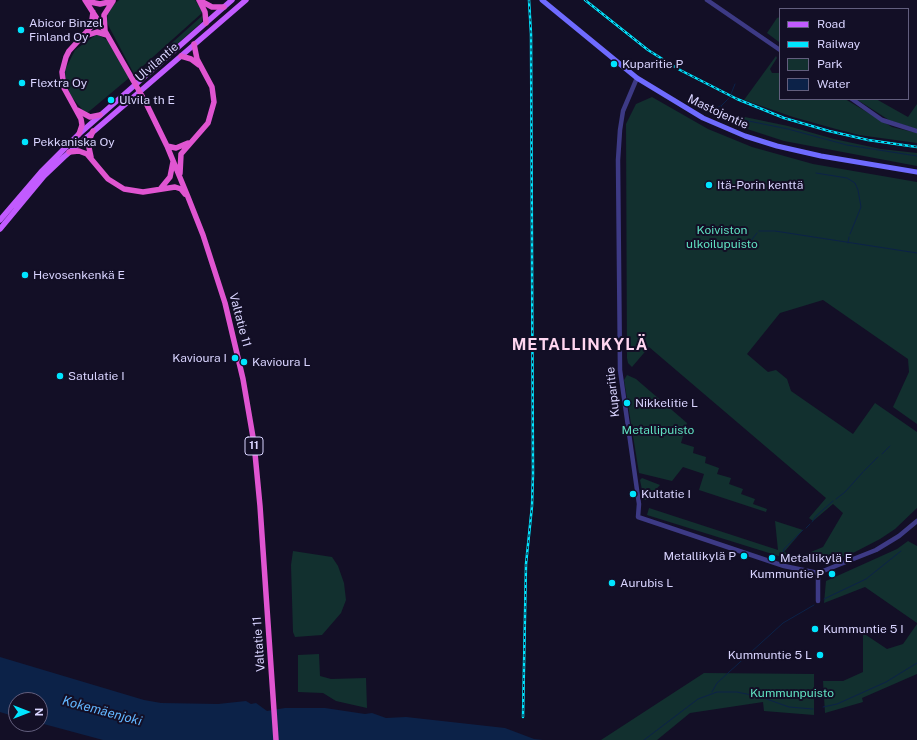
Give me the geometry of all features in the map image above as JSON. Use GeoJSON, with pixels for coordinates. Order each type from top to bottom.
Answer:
{"type":"FeatureCollection","features":[{"type":"Feature","properties":{"kind":"highway"},"geometry":{"type":"LineString","coordinates":[[85,1],[100,4],[113,0]]}},
{"type":"Feature","properties":{"kind":"highway"},"geometry":{"type":"LineString","coordinates":[[84,37],[97,32],[106,33],[104,15],[113,0]]}},
{"type":"Feature","properties":{"kind":"highway"},"geometry":{"type":"LineString","coordinates":[[199,0],[212,7],[224,7]]}},
{"type":"Feature","properties":{"kind":"highway"},"geometry":{"type":"LineString","coordinates":[[199,0],[205,12],[206,23]]}},
{"type":"Feature","properties":{"kind":"highway","name":"Valtatie 11"},"geometry":{"type":"LineString","coordinates":[[85,1],[129,72],[167,146],[203,234],[225,303],[243,379],[249,413],[260,506],[276,740]]}},
{"type":"Feature","properties":{"kind":"highway"},"geometry":{"type":"LineString","coordinates":[[79,134],[82,125],[64,88],[62,72],[66,57],[91,27],[93,12]]}},
{"type":"Feature","properties":{"kind":"highway"},"geometry":{"type":"LineString","coordinates":[[181,179],[180,159],[189,143],[208,123],[214,102],[212,87],[200,66],[194,44]]}},
{"type":"Feature","properties":{"kind":"highway"},"geometry":{"type":"LineString","coordinates":[[181,56],[191,59],[200,66]]}},
{"type":"Feature","properties":{"kind":"highway"},"geometry":{"type":"LineString","coordinates":[[75,108],[90,117],[100,115]]}},
{"type":"Feature","properties":{"kind":"highway"},"geometry":{"type":"LineString","coordinates":[[92,158],[88,143],[93,131]]}},
{"type":"Feature","properties":{"kind":"highway"},"geometry":{"type":"LineString","coordinates":[[167,146],[176,148],[189,143]]}},
{"type":"Feature","properties":{"kind":"highway"},"geometry":{"type":"LineString","coordinates":[[70,152],[83,152],[92,158],[108,179],[124,189],[143,192],[160,188],[178,188],[188,197]]}},
{"type":"Feature","properties":{"kind":"highway"},"geometry":{"type":"LineString","coordinates":[[160,188],[170,177],[173,160]]}},
{"type":"Feature","properties":{"kind":"main road","name":"Ulvilantie"},"geometry":{"type":"LineString","coordinates":[[0,220],[41,172],[79,134],[232,0]]}},
{"type":"Feature","properties":{"kind":"main road","name":"Ulvilantie"},"geometry":{"type":"LineString","coordinates":[[0,229],[44,176],[93,131],[246,0]]}},
{"type":"Feature","properties":{"kind":"main road","name":"Mastojentie"},"geometry":{"type":"LineString","coordinates":[[542,0],[637,78],[669,99],[703,118],[745,136],[822,156],[917,172]]}},
{"type":"Feature","properties":{"kind":"street"},"geometry":{"type":"LineString","coordinates":[[707,0],[779,49]]}},
{"type":"Feature","properties":{"kind":"street","name":"Kuparitie"},"geometry":{"type":"LineString","coordinates":[[637,78],[623,111],[620,130],[618,167],[620,370],[639,504],[638,517],[784,566],[818,573]]}},
{"type":"Feature","properties":{"kind":"street"},"geometry":{"type":"LineString","coordinates":[[853,100],[882,120],[917,131]]}},
{"type":"Feature","properties":{"kind":"street"},"geometry":{"type":"LineString","coordinates":[[818,601],[818,573],[876,550],[900,536],[917,521]]}},
{"type":"Feature","properties":{"kind":"green space"},"geometry":{"type":"Polygon","coordinates":[[[119,0],[195,0],[203,12],[134,74],[107,23],[108,10],[119,0]]]}},
{"type":"Feature","properties":{"kind":"green space"},"geometry":{"type":"Polygon","coordinates":[[[203,15],[202,22],[137,80],[135,76],[203,15]]]}},
{"type":"Feature","properties":{"kind":"green space"},"geometry":{"type":"Polygon","coordinates":[[[779,17],[779,42],[767,33],[779,17]]]}},
{"type":"Feature","properties":{"kind":"green space"},"geometry":{"type":"Polygon","coordinates":[[[97,34],[107,40],[129,78],[86,114],[70,95],[66,82],[65,70],[75,50],[97,34]]]}},
{"type":"Feature","properties":{"kind":"green space"},"geometry":{"type":"Polygon","coordinates":[[[776,56],[777,58],[770,69],[772,73],[779,73],[779,100],[847,100],[892,127],[917,133],[917,143],[859,135],[793,117],[744,100],[776,56]]]}},
{"type":"Feature","properties":{"kind":"green space","name":"Koiviston ulkoilupuisto"},"geometry":{"type":"Polygon","coordinates":[[[652,97],[708,129],[752,147],[813,164],[917,182],[917,424],[893,407],[909,372],[908,359],[823,300],[780,313],[747,354],[768,372],[776,370],[787,379],[791,391],[853,434],[875,403],[917,432],[917,508],[895,529],[855,552],[835,560],[816,563],[798,562],[647,515],[649,508],[778,550],[775,521],[803,530],[784,552],[799,557],[823,547],[843,513],[833,504],[813,521],[809,518],[826,498],[649,347],[632,367],[628,363],[626,124],[636,104],[652,97]]]}},
{"type":"Feature","properties":{"kind":"green space"},"geometry":{"type":"Polygon","coordinates":[[[858,100],[878,100],[908,117],[917,104],[917,129],[889,120],[858,100]]]}},
{"type":"Feature","properties":{"kind":"green space"},"geometry":{"type":"Polygon","coordinates":[[[740,116],[788,126],[834,139],[881,149],[917,153],[917,166],[784,141],[744,128],[740,116]]]}},
{"type":"Feature","properties":{"kind":"green space","name":"Metallipuisto"},"geometry":{"type":"Polygon","coordinates":[[[627,375],[636,379],[687,423],[681,443],[694,447],[693,453],[706,457],[705,463],[719,468],[717,474],[731,478],[729,484],[743,489],[741,494],[755,499],[753,504],[767,509],[766,512],[699,490],[704,474],[683,467],[672,481],[639,473],[624,380],[627,375]]]}},
{"type":"Feature","properties":{"kind":"green space"},"geometry":{"type":"Polygon","coordinates":[[[642,478],[660,485],[646,500],[644,500],[640,480],[642,478]]]}},
{"type":"Feature","properties":{"kind":"green space"},"geometry":{"type":"Polygon","coordinates":[[[908,541],[917,546],[917,623],[865,587],[824,603],[826,581],[897,549],[908,541]]]}},
{"type":"Feature","properties":{"kind":"green space"},"geometry":{"type":"Polygon","coordinates":[[[293,551],[332,557],[338,566],[344,583],[346,600],[341,613],[322,635],[295,637],[293,632],[291,565],[293,551]]]}},
{"type":"Feature","properties":{"kind":"green space"},"geometry":{"type":"Polygon","coordinates":[[[917,624],[917,674],[862,698],[863,702],[825,713],[823,681],[843,681],[863,672],[863,633],[887,649],[903,644],[917,624]]]}},
{"type":"Feature","properties":{"kind":"green space"},"geometry":{"type":"Polygon","coordinates":[[[319,654],[320,676],[331,679],[366,678],[367,708],[336,701],[323,693],[298,692],[298,655],[319,654]]]}},
{"type":"Feature","properties":{"kind":"green space","name":"Kummunpuisto"},"geometry":{"type":"Polygon","coordinates":[[[704,673],[814,674],[814,715],[764,711],[763,702],[690,713],[657,740],[601,740],[704,673]]]}},
{"type":"Feature","properties":{"kind":"water","name":"Kokemäenjoki"},"geometry":{"type":"Polygon","coordinates":[[[0,657],[144,700],[161,703],[218,704],[246,701],[251,704],[256,703],[267,711],[285,708],[325,708],[365,714],[372,713],[386,718],[406,717],[505,728],[534,739],[543,740],[103,740],[48,725],[48,692],[8,692],[8,714],[0,712],[0,657]]]}},
{"type":"Feature","properties":{"kind":"waterway"},"geometry":{"type":"LineString","coordinates":[[731,94],[735,84]]}},
{"type":"Feature","properties":{"kind":"waterway"},"geometry":{"type":"LineString","coordinates":[[724,110],[721,106],[729,98]]}},
{"type":"Feature","properties":{"kind":"waterway"},"geometry":{"type":"LineString","coordinates":[[714,110],[720,106]]}},
{"type":"Feature","properties":{"kind":"waterway"},"geometry":{"type":"LineString","coordinates":[[734,118],[788,129],[847,145],[917,156]]}},
{"type":"Feature","properties":{"kind":"waterway"},"geometry":{"type":"LineString","coordinates":[[816,173],[847,178],[855,183],[858,190],[861,207],[850,234]]}},
{"type":"Feature","properties":{"kind":"waterway"},"geometry":{"type":"LineString","coordinates":[[759,231],[775,231],[917,253]]}},
{"type":"Feature","properties":{"kind":"waterway"},"geometry":{"type":"LineString","coordinates":[[746,247],[757,233]]}},
{"type":"Feature","properties":{"kind":"waterway"},"geometry":{"type":"LineString","coordinates":[[848,243],[849,237]]}},
{"type":"Feature","properties":{"kind":"waterway"},"geometry":{"type":"LineString","coordinates":[[882,454],[890,446]]}},
{"type":"Feature","properties":{"kind":"waterway"},"geometry":{"type":"LineString","coordinates":[[864,471],[878,457]]}},
{"type":"Feature","properties":{"kind":"waterway"},"geometry":{"type":"LineString","coordinates":[[836,499],[845,492],[863,472]]}},
{"type":"Feature","properties":{"kind":"waterway"},"geometry":{"type":"LineString","coordinates":[[812,522],[816,516],[833,501]]}},
{"type":"Feature","properties":{"kind":"waterway"},"geometry":{"type":"LineString","coordinates":[[806,528],[810,524]]}},
{"type":"Feature","properties":{"kind":"waterway"},"geometry":{"type":"LineString","coordinates":[[782,556],[784,549],[803,530]]}},
{"type":"Feature","properties":{"kind":"waterway"},"geometry":{"type":"LineString","coordinates":[[824,599],[866,579],[901,551]]}},
{"type":"Feature","properties":{"kind":"waterway"},"geometry":{"type":"LineString","coordinates":[[712,692],[717,683],[783,623],[814,605]]}},
{"type":"Feature","properties":{"kind":"waterway"},"geometry":{"type":"LineString","coordinates":[[823,707],[837,704],[886,682],[917,663]]}},
{"type":"Feature","properties":{"kind":"waterway"},"geometry":{"type":"LineString","coordinates":[[644,740],[698,699],[717,692],[737,692],[761,697],[789,707],[813,709]]}},
{"type":"Feature","properties":{"kind":"railway"},"geometry":{"type":"LineString","coordinates":[[523,717],[526,564],[532,506],[533,474],[531,34],[529,0]]}},
{"type":"Feature","properties":{"kind":"railway"},"geometry":{"type":"LineString","coordinates":[[585,0],[648,50],[680,70],[737,99],[784,118],[829,131],[868,140],[917,147]]}},
{"type":"Feature","properties":{"kind":"place","name":"Abicor Binzel Finland Oy"},"geometry":{"type":"Point","coordinates":[21,30]}},
{"type":"Feature","properties":{"kind":"place","name":"Kuparitie P"},"geometry":{"type":"Point","coordinates":[614,64]}},
{"type":"Feature","properties":{"kind":"place","name":"Flextra Oy"},"geometry":{"type":"Point","coordinates":[22,83]}},
{"type":"Feature","properties":{"kind":"place","name":"Ulvila th E"},"geometry":{"type":"Point","coordinates":[111,100]}},
{"type":"Feature","properties":{"kind":"place","name":"Pekkaniska Oy"},"geometry":{"type":"Point","coordinates":[25,142]}},
{"type":"Feature","properties":{"kind":"place","name":"Itä-Porin kenttä"},"geometry":{"type":"Point","coordinates":[709,185]}},
{"type":"Feature","properties":{"kind":"place","name":"Hevosenkenkä E"},"geometry":{"type":"Point","coordinates":[25,275]}},
{"type":"Feature","properties":{"kind":"place","name":"Kavioura I"},"geometry":{"type":"Point","coordinates":[235,358]}},
{"type":"Feature","properties":{"kind":"place","name":"Kavioura L"},"geometry":{"type":"Point","coordinates":[244,362]}},
{"type":"Feature","properties":{"kind":"place","name":"Satulatie I"},"geometry":{"type":"Point","coordinates":[60,376]}},
{"type":"Feature","properties":{"kind":"place","name":"Nikkelitie L"},"geometry":{"type":"Point","coordinates":[627,403]}},
{"type":"Feature","properties":{"kind":"place","name":"Kultatie I"},"geometry":{"type":"Point","coordinates":[633,494]}},
{"type":"Feature","properties":{"kind":"place","name":"Metallikylä P"},"geometry":{"type":"Point","coordinates":[744,556]}},
{"type":"Feature","properties":{"kind":"place","name":"Metallikylä E"},"geometry":{"type":"Point","coordinates":[772,558]}},
{"type":"Feature","properties":{"kind":"place","name":"Kummuntie P"},"geometry":{"type":"Point","coordinates":[832,574]}},
{"type":"Feature","properties":{"kind":"place","name":"Aurubis L"},"geometry":{"type":"Point","coordinates":[612,583]}},
{"type":"Feature","properties":{"kind":"place","name":"Kummuntie 5 I"},"geometry":{"type":"Point","coordinates":[815,629]}},
{"type":"Feature","properties":{"kind":"place","name":"Kummuntie 5 L"},"geometry":{"type":"Point","coordinates":[820,655]}},
{"type":"Feature","properties":{"kind":"district","name":"METALLINKYLÄ"},"geometry":{"type":"Point","coordinates":[580,345]}}]}
